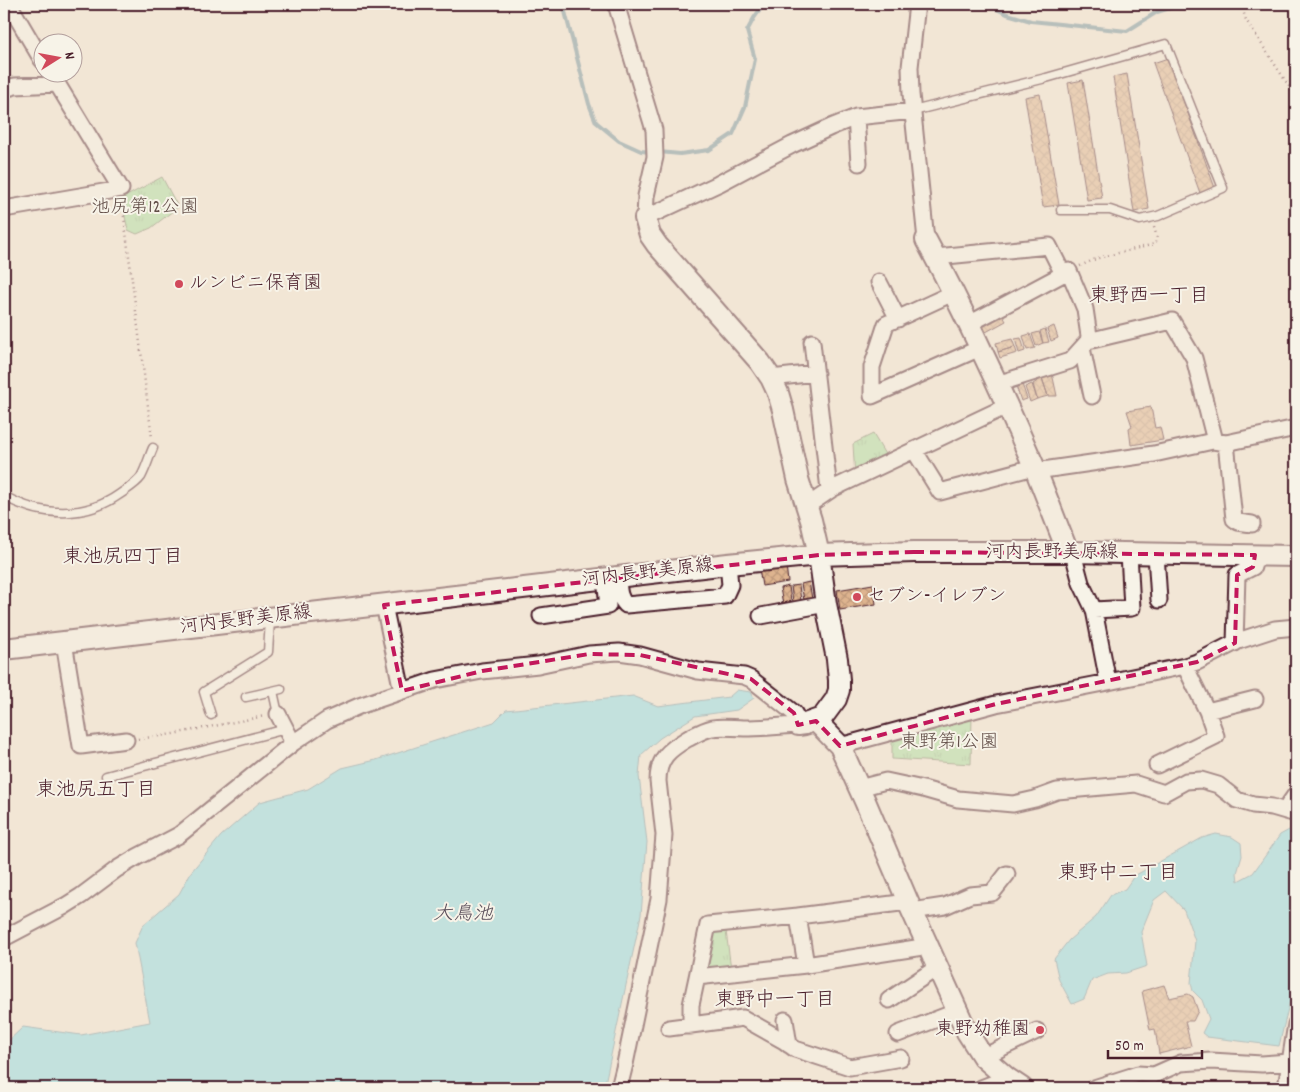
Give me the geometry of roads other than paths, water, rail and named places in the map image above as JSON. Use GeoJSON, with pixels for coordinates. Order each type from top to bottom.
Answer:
{"type":"FeatureCollection","features":[{"type":"Feature","properties":{"kind":"street"},"geometry":{"type":"LineString","coordinates":[[9,4],[32,43]]}},
{"type":"Feature","properties":{"kind":"street"},"geometry":{"type":"LineString","coordinates":[[616,4],[654,130],[655,157],[646,196],[645,218],[650,234],[657,245],[772,378],[783,410],[798,479],[819,555],[839,680],[839,690],[836,699],[822,718],[807,723],[706,730],[676,746],[660,764],[658,781],[664,835],[659,899],[619,1088]]}},
{"type":"Feature","properties":{"kind":"street"},"geometry":{"type":"LineString","coordinates":[[917,4],[910,67],[911,94],[926,240],[1008,406],[1071,552],[1081,583],[1094,610],[1108,682]]}},
{"type":"Feature","properties":{"kind":"street"},"geometry":{"type":"LineString","coordinates":[[4,88],[35,82]]}},
{"type":"Feature","properties":{"kind":"street"},"geometry":{"type":"LineString","coordinates":[[4,209],[120,190],[56,82]]}},
{"type":"Feature","properties":{"kind":"street"},"geometry":{"type":"LineString","coordinates":[[645,218],[718,184],[823,130],[856,117],[913,112]]}},
{"type":"Feature","properties":{"kind":"street"},"geometry":{"type":"LineString","coordinates":[[856,117],[859,163]]}},
{"type":"Feature","properties":{"kind":"street"},"geometry":{"type":"LineString","coordinates":[[936,258],[1049,246],[1063,274],[969,324]]}},
{"type":"Feature","properties":{"kind":"street"},"geometry":{"type":"LineString","coordinates":[[997,384],[1070,361],[1085,345],[1089,336],[1084,309],[1069,271]]}},
{"type":"Feature","properties":{"kind":"street"},"geometry":{"type":"LineString","coordinates":[[879,282],[898,319]]}},
{"type":"Feature","properties":{"kind":"street"},"geometry":{"type":"LineString","coordinates":[[953,293],[886,324],[872,366],[872,396],[980,348]]}},
{"type":"Feature","properties":{"kind":"street"},"geometry":{"type":"LineString","coordinates":[[1085,345],[1172,321],[1194,358],[1221,442],[1234,519],[1238,522],[1252,524]]}},
{"type":"Feature","properties":{"kind":"street"},"geometry":{"type":"LineString","coordinates":[[812,342],[829,490]]}},
{"type":"Feature","properties":{"kind":"street"},"geometry":{"type":"LineString","coordinates":[[1085,345],[1092,396]]}},
{"type":"Feature","properties":{"kind":"street"},"geometry":{"type":"LineString","coordinates":[[772,378],[816,373]]}},
{"type":"Feature","properties":{"kind":"street"},"geometry":{"type":"LineString","coordinates":[[807,506],[829,490],[1008,406]]}},
{"type":"Feature","properties":{"kind":"street"},"geometry":{"type":"LineString","coordinates":[[914,450],[940,492],[1035,469],[1154,454],[1296,428]]}},
{"type":"Feature","properties":{"kind":"street","name":"河内長野美原線"},"geometry":{"type":"LineString","coordinates":[[4,649],[819,555],[914,552],[1071,552],[1296,556]]}},
{"type":"Feature","properties":{"kind":"street"},"geometry":{"type":"LineString","coordinates":[[1094,610],[1132,608],[1129,553]]}},
{"type":"Feature","properties":{"kind":"street"},"geometry":{"type":"LineString","coordinates":[[1156,554],[1159,600]]}},
{"type":"Feature","properties":{"kind":"street"},"geometry":{"type":"LineString","coordinates":[[1235,643],[1237,575],[1253,567],[1256,555]]}},
{"type":"Feature","properties":{"kind":"street"},"geometry":{"type":"LineString","coordinates":[[611,578],[622,601],[626,605],[725,596],[730,585],[728,564]]}},
{"type":"Feature","properties":{"kind":"street"},"geometry":{"type":"LineString","coordinates":[[542,616],[608,606],[611,578]]}},
{"type":"Feature","properties":{"kind":"street"},"geometry":{"type":"LineString","coordinates":[[761,616],[826,604]]}},
{"type":"Feature","properties":{"kind":"street"},"geometry":{"type":"LineString","coordinates":[[384,605],[402,691]]}},
{"type":"Feature","properties":{"kind":"street"},"geometry":{"type":"LineString","coordinates":[[840,746],[996,704],[1185,666],[1235,643],[1275,629],[1296,627]]}},
{"type":"Feature","properties":{"kind":"street"},"geometry":{"type":"LineString","coordinates":[[64,642],[81,746],[126,740]]}},
{"type":"Feature","properties":{"kind":"street"},"geometry":{"type":"LineString","coordinates":[[4,938],[82,896],[117,869],[179,835],[327,720],[359,706],[435,680],[482,671],[538,665],[589,654],[618,652],[640,655],[698,671],[744,676],[751,679],[798,718],[840,746],[967,1032],[983,1057],[1014,1083]]}},
{"type":"Feature","properties":{"kind":"street"},"geometry":{"type":"LineString","coordinates":[[1158,766],[1216,736],[1207,711],[1185,666]]}},
{"type":"Feature","properties":{"kind":"street"},"geometry":{"type":"LineString","coordinates":[[1207,711],[1255,699]]}},
{"type":"Feature","properties":{"kind":"street"},"geometry":{"type":"LineString","coordinates":[[278,714],[294,744]]}},
{"type":"Feature","properties":{"kind":"street"},"geometry":{"type":"LineString","coordinates":[[859,788],[886,781],[958,799],[1013,804],[1035,799],[1057,790],[1136,784],[1164,792],[1186,780],[1202,780],[1218,785],[1237,800],[1296,814]]}},
{"type":"Feature","properties":{"kind":"street"},"geometry":{"type":"LineString","coordinates":[[1296,794],[1289,804],[1296,814]]}},
{"type":"Feature","properties":{"kind":"street"},"geometry":{"type":"LineString","coordinates":[[691,1026],[691,1005],[708,925],[910,906],[945,906],[970,895],[975,888],[992,893],[1007,874]]}},
{"type":"Feature","properties":{"kind":"street"},"geometry":{"type":"LineString","coordinates":[[798,916],[806,965]]}},
{"type":"Feature","properties":{"kind":"street"},"geometry":{"type":"LineString","coordinates":[[698,977],[806,965],[929,946]]}},
{"type":"Feature","properties":{"kind":"street"},"geometry":{"type":"LineString","coordinates":[[888,1000],[938,967]]}},
{"type":"Feature","properties":{"kind":"street"},"geometry":{"type":"LineString","coordinates":[[898,1034],[958,1011]]}},
{"type":"Feature","properties":{"kind":"street"},"geometry":{"type":"LineString","coordinates":[[670,1028],[743,1018],[794,1049],[850,1067],[901,1058]]}},
{"type":"Feature","properties":{"kind":"street"},"geometry":{"type":"LineString","coordinates":[[785,1020],[789,1045]]}},
{"type":"Feature","properties":{"kind":"street"},"geometry":{"type":"LineString","coordinates":[[1286,1088],[1296,1024]]}},
{"type":"Feature","properties":{"kind":"street"},"geometry":{"type":"LineString","coordinates":[[983,1057],[1037,1032]]}},
{"type":"Feature","properties":{"kind":"street"},"geometry":{"type":"LineString","coordinates":[[1094,1088],[1138,1074],[1154,1074],[1181,1063],[1211,1061],[1262,1064],[1292,1056]]}},
{"type":"Feature","properties":{"kind":"street"},"geometry":{"type":"LineString","coordinates":[[980,1088],[1014,1083]]}},
{"type":"Feature","properties":{"kind":"lane"},"geometry":{"type":"LineString","coordinates":[[913,112],[1046,78],[1166,44],[1223,188],[1158,216],[1140,220],[1110,210],[1061,210]]}},
{"type":"Feature","properties":{"kind":"lane"},"geometry":{"type":"LineString","coordinates":[[4,496],[18,504],[50,511],[70,512],[89,510],[109,502],[131,487],[141,477],[153,448]]}},
{"type":"Feature","properties":{"kind":"lane"},"geometry":{"type":"LineString","coordinates":[[211,715],[204,692],[268,652],[270,618]]}},
{"type":"Feature","properties":{"kind":"lane"},"geometry":{"type":"LineString","coordinates":[[246,697],[277,690],[278,714]]}},
{"type":"Feature","properties":{"kind":"lane"},"geometry":{"type":"LineString","coordinates":[[106,776],[286,729]]}},
{"type":"Feature","properties":{"kind":"water","name":"大鳥池"},"geometry":{"type":"Polygon","coordinates":[[[737,690],[751,692],[754,698],[737,710],[695,716],[660,738],[641,755],[639,776],[647,842],[641,915],[604,1088],[4,1088],[4,1045],[23,1027],[81,1035],[150,1022],[135,943],[143,925],[179,894],[191,872],[221,836],[260,802],[308,789],[342,768],[376,760],[494,722],[506,710],[633,696],[658,706],[729,697],[737,690]]]}},
{"type":"Feature","properties":{"kind":"water"},"geometry":{"type":"Polygon","coordinates":[[[1291,829],[1296,830],[1296,975],[1279,1046],[1207,1037],[1202,1033],[1209,1019],[1202,1000],[1193,991],[1191,983],[1195,941],[1184,910],[1166,891],[1154,900],[1141,932],[1147,966],[1126,973],[1108,974],[1092,980],[1084,999],[1072,1004],[1059,980],[1054,959],[1069,940],[1096,917],[1111,895],[1125,889],[1134,876],[1202,838],[1216,834],[1232,837],[1241,843],[1242,856],[1237,873],[1238,881],[1253,873],[1280,835],[1291,829]]]}},
{"type":"Feature","properties":{"kind":"waterway"},"geometry":{"type":"LineString","coordinates":[[563,4],[589,104],[596,122],[619,141],[641,151],[652,152]]}},
{"type":"Feature","properties":{"kind":"waterway"},"geometry":{"type":"LineString","coordinates":[[659,152],[680,154],[709,150],[733,134],[745,107],[755,59],[747,31],[764,4]]}},
{"type":"Feature","properties":{"kind":"waterway"},"geometry":{"type":"LineString","coordinates":[[986,4],[1007,14],[1031,21],[1127,31],[1157,12],[1183,4]]}},
{"type":"Feature","properties":{"kind":"place","name":"ルンビニ保育園"},"geometry":{"type":"Point","coordinates":[179,284]}},
{"type":"Feature","properties":{"kind":"place","name":"セブン-イレブン"},"geometry":{"type":"Point","coordinates":[857,597]}},
{"type":"Feature","properties":{"kind":"place","name":"東野幼稚園"},"geometry":{"type":"Point","coordinates":[1040,1030]}},
{"type":"Feature","properties":{"kind":"district","name":"東野西一丁目"},"geometry":{"type":"Point","coordinates":[1149,297]}},
{"type":"Feature","properties":{"kind":"district","name":"東池尻四丁目"},"geometry":{"type":"Point","coordinates":[123,558]}},
{"type":"Feature","properties":{"kind":"district","name":"東池尻五丁目"},"geometry":{"type":"Point","coordinates":[96,791]}},
{"type":"Feature","properties":{"kind":"district","name":"東野中二丁目"},"geometry":{"type":"Point","coordinates":[1118,874]}},
{"type":"Feature","properties":{"kind":"district","name":"東野中一丁目"},"geometry":{"type":"Point","coordinates":[775,1001]}},
{"type":"Feature","properties":{"kind":"park label","name":"池尻第12公園"},"geometry":{"type":"Point","coordinates":[145,208]}},
{"type":"Feature","properties":{"kind":"park label","name":"東野第1公園"},"geometry":{"type":"Point","coordinates":[949,743]}}]}
